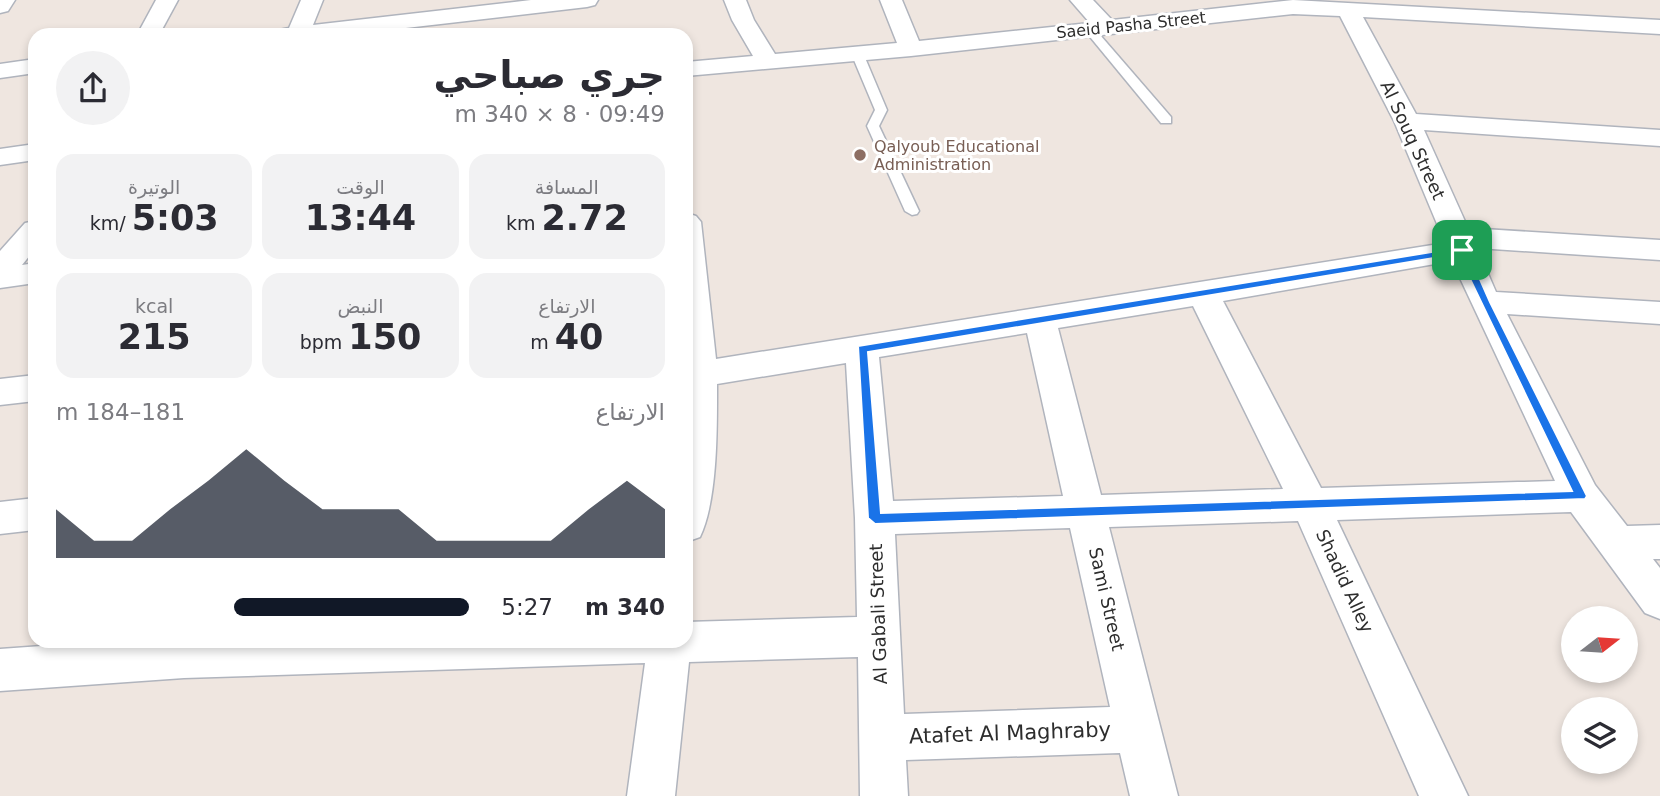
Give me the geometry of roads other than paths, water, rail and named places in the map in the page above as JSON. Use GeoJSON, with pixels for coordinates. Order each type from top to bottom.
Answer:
{"type":"FeatureCollection","features":[{"type":"Feature","properties":{"kind":"street"},"geometry":{"type":"LineString","coordinates":[[0,6],[4,0]]}},
{"type":"Feature","properties":{"kind":"street"},"geometry":{"type":"LineString","coordinates":[[152,28],[167,0]]}},
{"type":"Feature","properties":{"kind":"street"},"geometry":{"type":"LineString","coordinates":[[296,28],[312,0]]}},
{"type":"Feature","properties":{"kind":"street"},"geometry":{"type":"LineString","coordinates":[[344,28],[587,0]]}},
{"type":"Feature","properties":{"kind":"street"},"geometry":{"type":"LineString","coordinates":[[735,0],[754,40],[768,61]]}},
{"type":"Feature","properties":{"kind":"street"},"geometry":{"type":"LineString","coordinates":[[891,0],[911,49]]}},
{"type":"Feature","properties":{"kind":"street"},"geometry":{"type":"LineString","coordinates":[[1081,0],[1098,29]]}},
{"type":"Feature","properties":{"kind":"street"},"geometry":{"type":"LineString","coordinates":[[1522,0],[1541,20]]}},
{"type":"Feature","properties":{"kind":"street"},"geometry":{"type":"LineString","coordinates":[[1607,0],[1634,25]]}},
{"type":"Feature","properties":{"kind":"street","name":"Saeid Pasha Street"},"geometry":{"type":"LineString","coordinates":[[693,68],[1098,29],[1222,7],[1291,3],[1348,9],[1424,6],[1541,20],[1660,27]]}},
{"type":"Feature","properties":{"kind":"street","name":"Al Souq Street"},"geometry":{"type":"LineString","coordinates":[[1348,9],[1407,121],[1485,302],[1581,496],[1660,600]]}},
{"type":"Feature","properties":{"kind":"street"},"geometry":{"type":"LineString","coordinates":[[0,71],[28,67]]}},
{"type":"Feature","properties":{"kind":"street"},"geometry":{"type":"LineString","coordinates":[[1407,121],[1660,138]]}},
{"type":"Feature","properties":{"kind":"street"},"geometry":{"type":"LineString","coordinates":[[0,157],[28,153]]}},
{"type":"Feature","properties":{"kind":"street"},"geometry":{"type":"LineString","coordinates":[[0,271],[28,238]]}},
{"type":"Feature","properties":{"kind":"street"},"geometry":{"type":"LineString","coordinates":[[700,374],[1203,294],[1459,243],[1660,250]]}},
{"type":"Feature","properties":{"kind":"street"},"geometry":{"type":"LineString","coordinates":[[0,278],[28,274]]}},
{"type":"Feature","properties":{"kind":"street","name":"Shadid Alley"},"geometry":{"type":"LineString","coordinates":[[1203,294],[1310,504],[1444,796]]}},
{"type":"Feature","properties":{"kind":"street"},"geometry":{"type":"LineString","coordinates":[[1485,302],[1660,313]]}},
{"type":"Feature","properties":{"kind":"street","name":"Sami Street"},"geometry":{"type":"LineString","coordinates":[[1040,320],[1154,796]]}},
{"type":"Feature","properties":{"kind":"street"},"geometry":{"type":"LineString","coordinates":[[693,324],[700,374],[693,431]]}},
{"type":"Feature","properties":{"kind":"street","name":"Al Gabali Street"},"geometry":{"type":"LineString","coordinates":[[862,349],[875,518],[884,796]]}},
{"type":"Feature","properties":{"kind":"street"},"geometry":{"type":"LineString","coordinates":[[0,392],[28,389]]}},
{"type":"Feature","properties":{"kind":"street"},"geometry":{"type":"LineString","coordinates":[[875,518],[1581,496]]}},
{"type":"Feature","properties":{"kind":"street"},"geometry":{"type":"LineString","coordinates":[[0,518],[28,515]]}},
{"type":"Feature","properties":{"kind":"street"},"geometry":{"type":"LineString","coordinates":[[1615,543],[1660,542]]}},
{"type":"Feature","properties":{"kind":"street"},"geometry":{"type":"LineString","coordinates":[[693,640],[879,636]]}},
{"type":"Feature","properties":{"kind":"street"},"geometry":{"type":"LineString","coordinates":[[0,670],[184,657],[457,648]]}},
{"type":"Feature","properties":{"kind":"street"},"geometry":{"type":"LineString","coordinates":[[651,796],[669,648]]}},
{"type":"Feature","properties":{"kind":"street","name":"Atafet Al Maghraby"},"geometry":{"type":"LineString","coordinates":[[883,738],[1137,729]]}},
{"type":"Feature","properties":{"kind":"lane"},"geometry":{"type":"LineString","coordinates":[[1098,29],[1166,120]]}},
{"type":"Feature","properties":{"kind":"lane"},"geometry":{"type":"LineString","coordinates":[[857,53],[881,110],[873,126],[912,211]]}},
{"type":"Feature","properties":{"kind":"place","name":"Qalyoub Educational Administration"},"geometry":{"type":"Point","coordinates":[860,155]}}]}
